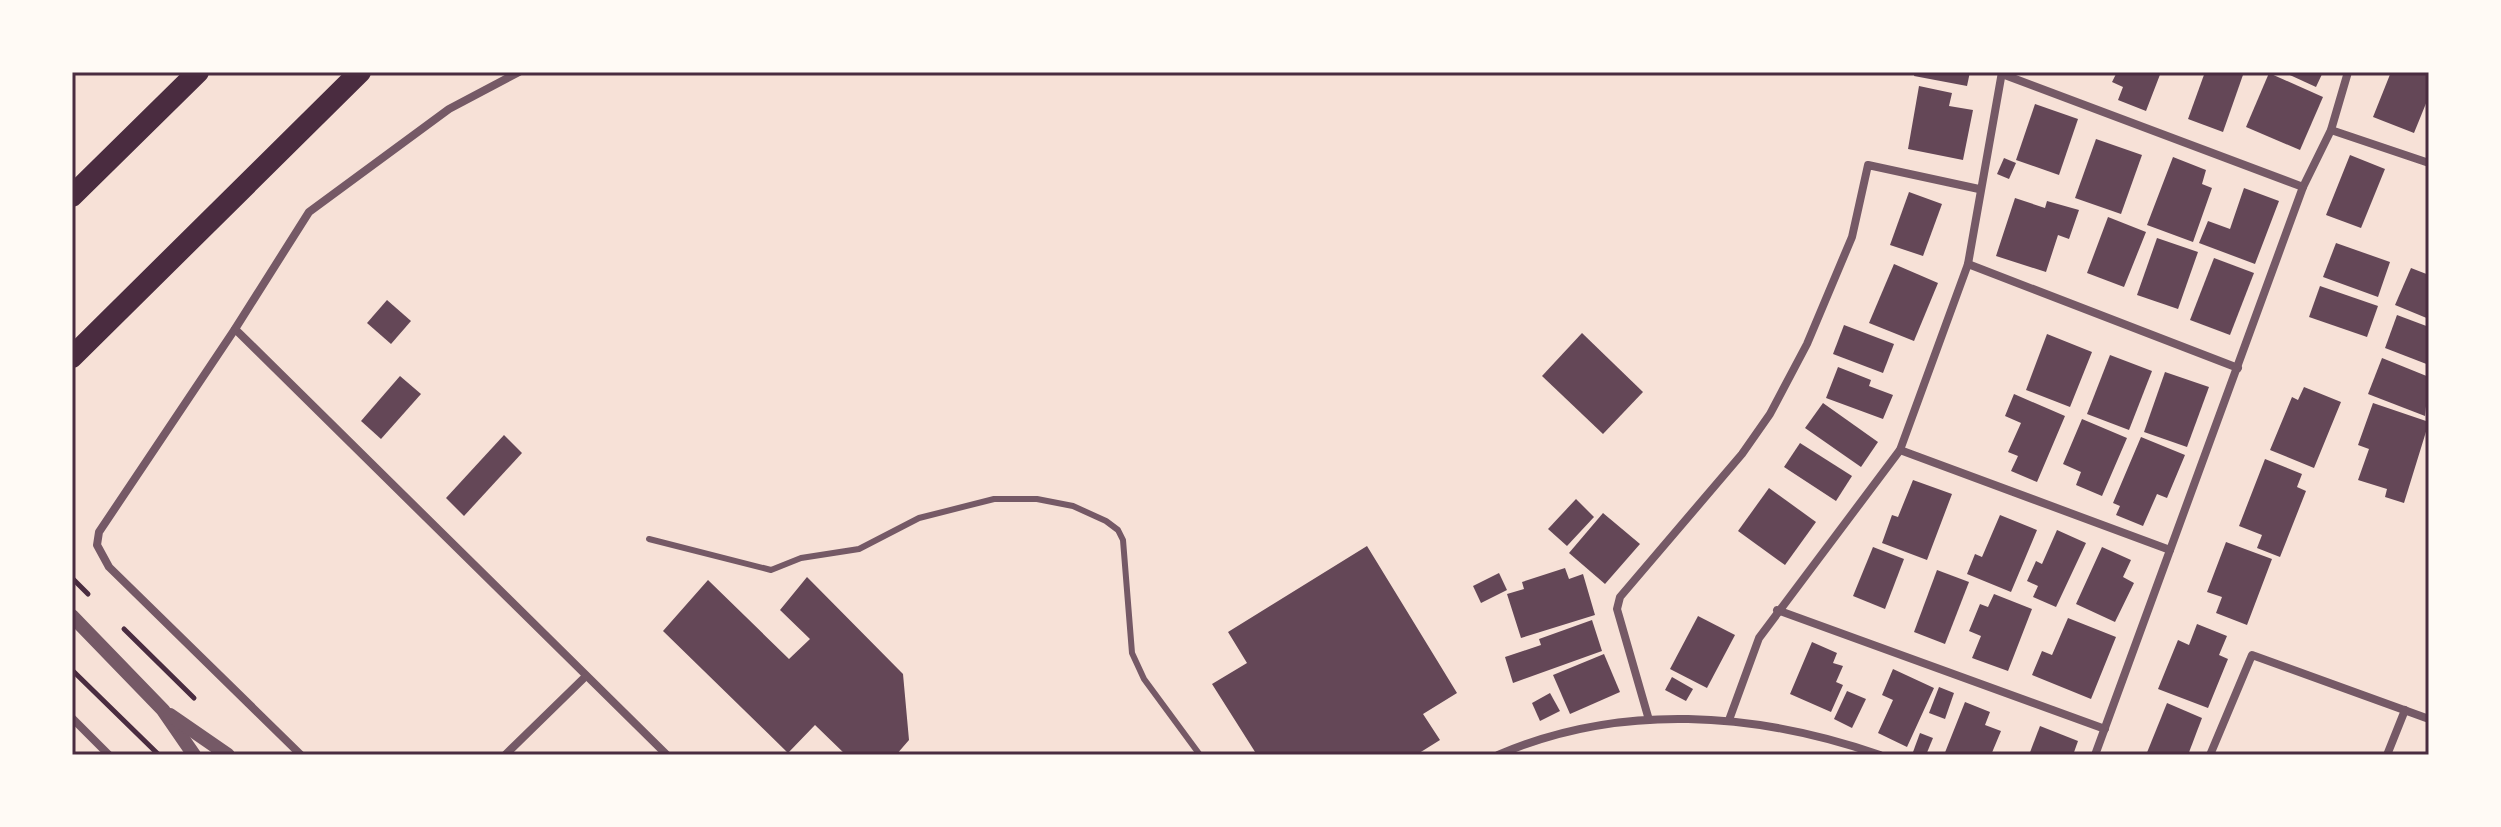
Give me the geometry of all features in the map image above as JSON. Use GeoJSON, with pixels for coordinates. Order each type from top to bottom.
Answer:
{"type":"FeatureCollection","features":[{"type":"Feature","properties":{"kind":"highway"},"geometry":{"type":"LineString","coordinates":[[72,196],[198,72]]}},
{"type":"Feature","properties":{"kind":"highway"},"geometry":{"type":"LineString","coordinates":[[72,357],[360,72]]}},
{"type":"Feature","properties":{"kind":"street"},"geometry":{"type":"LineString","coordinates":[[301,755],[109,567],[97,545],[105,520],[235,329],[309,212],[449,109],[519,72]]}},
{"type":"Feature","properties":{"kind":"street"},"geometry":{"type":"LineString","coordinates":[[2095,755],[2303,187],[2331,130],[2348,72]]}},
{"type":"Feature","properties":{"kind":"street"},"geometry":{"type":"LineString","coordinates":[[1729,720],[1759,638],[1900,450],[1968,264],[2002,73],[2303,187]]}},
{"type":"Feature","properties":{"kind":"street"},"geometry":{"type":"LineString","coordinates":[[2331,130],[2429,163]]}},
{"type":"Feature","properties":{"kind":"street"},"geometry":{"type":"LineString","coordinates":[[1649,720],[1617,609],[1620,597],[1742,454],[1770,414],[1807,344],[1847,251],[1868,165],[1979,189]]}},
{"type":"Feature","properties":{"kind":"street"},"geometry":{"type":"LineString","coordinates":[[1968,264],[2238,368]]}},
{"type":"Feature","properties":{"kind":"street"},"geometry":{"type":"LineString","coordinates":[[235,329],[667,755]]}},
{"type":"Feature","properties":{"kind":"street"},"geometry":{"type":"LineString","coordinates":[[1900,450],[2170,550]]}},
{"type":"Feature","properties":{"kind":"street"},"geometry":{"type":"LineString","coordinates":[[1777,610],[2105,729]]}},
{"type":"Feature","properties":{"kind":"street"},"geometry":{"type":"LineString","coordinates":[[72,616],[163,710],[194,755]]}},
{"type":"Feature","properties":{"kind":"street"},"geometry":{"type":"LineString","coordinates":[[2210,755],[2252,655],[2429,719]]}},
{"type":"Feature","properties":{"kind":"street"},"geometry":{"type":"LineString","coordinates":[[505,755],[586,676]]}},
{"type":"Feature","properties":{"kind":"street"},"geometry":{"type":"LineString","coordinates":[[163,710],[228,755]]}},
{"type":"Feature","properties":{"kind":"street"},"geometry":{"type":"LineString","coordinates":[[2387,755],[2405,710]]}},
{"type":"Feature","properties":{"kind":"street"},"geometry":{"type":"LineString","coordinates":[[72,718],[109,755]]}},
{"type":"Feature","properties":{"kind":"street"},"geometry":{"type":"LineString","coordinates":[[1498,755],[1539,737],[1649,720],[1729,720],[1792,728],[1880,755]]}},
{"type":"Feature","properties":{"kind":"lane"},"geometry":{"type":"LineString","coordinates":[[649,539],[771,570],[801,558],[859,549],[919,518],[994,499],[1037,499],[1073,506],[1118,530],[1123,540],[1132,653],[1144,679],[1200,755]]}},
{"type":"Feature","properties":{"kind":"path"},"geometry":{"type":"LineString","coordinates":[[72,578],[95,600]]}},
{"type":"Feature","properties":{"kind":"path"},"geometry":{"type":"LineString","coordinates":[[117,622],[196,700]]}},
{"type":"Feature","properties":{"kind":"path"},"geometry":{"type":"LineString","coordinates":[[72,670],[159,755]]}},
{"type":"Feature","properties":{"kind":"building"},"geometry":{"type":"Polygon","coordinates":[[[1915,72],[1970,72],[1967,86],[1914,76],[1915,72]]]}},
{"type":"Feature","properties":{"kind":"building"},"geometry":{"type":"Polygon","coordinates":[[[2117,72],[2161,72],[2146,111],[2118,100],[2123,87],[2112,82],[2117,72]]]}},
{"type":"Feature","properties":{"kind":"building"},"geometry":{"type":"Polygon","coordinates":[[[2205,72],[2244,72],[2223,132],[2188,119],[2205,72]]]}},
{"type":"Feature","properties":{"kind":"building"},"geometry":{"type":"Polygon","coordinates":[[[2283,72],[2323,72],[2316,87],[2283,72]]]}},
{"type":"Feature","properties":{"kind":"building"},"geometry":{"type":"Polygon","coordinates":[[[2391,72],[2429,72],[2429,96],[2414,133],[2373,117],[2391,72]]]}},
{"type":"Feature","properties":{"kind":"building"},"geometry":{"type":"Polygon","coordinates":[[[2269,73],[2323,97],[2300,150],[2246,127],[2269,73]]]}},
{"type":"Feature","properties":{"kind":"building"},"geometry":{"type":"Polygon","coordinates":[[[1919,86],[1952,93],[1949,106],[1973,110],[1963,160],[1908,149],[1919,86]]]}},
{"type":"Feature","properties":{"kind":"building"},"geometry":{"type":"Polygon","coordinates":[[[2035,104],[2078,119],[2059,175],[2016,160],[2035,104]]]}},
{"type":"Feature","properties":{"kind":"building"},"geometry":{"type":"Polygon","coordinates":[[[2096,139],[2142,155],[2121,214],[2075,198],[2096,139]]]}},
{"type":"Feature","properties":{"kind":"building"},"geometry":{"type":"Polygon","coordinates":[[[2350,155],[2385,169],[2361,228],[2326,215],[2350,155]]]}},
{"type":"Feature","properties":{"kind":"building"},"geometry":{"type":"Polygon","coordinates":[[[2173,157],[2206,170],[2202,184],[2212,188],[2193,242],[2147,225],[2173,157]]]}},
{"type":"Feature","properties":{"kind":"building"},"geometry":{"type":"Polygon","coordinates":[[[2004,158],[2016,163],[2009,179],[1997,174],[2004,158]]]}},
{"type":"Feature","properties":{"kind":"building"},"geometry":{"type":"Polygon","coordinates":[[[2244,188],[2279,201],[2255,264],[2199,243],[2208,221],[2230,229],[2244,188]]]}},
{"type":"Feature","properties":{"kind":"building"},"geometry":{"type":"Polygon","coordinates":[[[1909,192],[1942,204],[1923,256],[1890,245],[1909,192]]]}},
{"type":"Feature","properties":{"kind":"building"},"geometry":{"type":"Polygon","coordinates":[[[2015,198],[2045,208],[2047,201],[2079,210],[2069,239],[2058,235],[2046,272],[1996,256],[2015,198]]]}},
{"type":"Feature","properties":{"kind":"building"},"geometry":{"type":"Polygon","coordinates":[[[2108,217],[2146,232],[2124,287],[2087,273],[2108,217]]]}},
{"type":"Feature","properties":{"kind":"building"},"geometry":{"type":"Polygon","coordinates":[[[2157,238],[2198,252],[2178,309],[2137,295],[2157,238]]]}},
{"type":"Feature","properties":{"kind":"building"},"geometry":{"type":"Polygon","coordinates":[[[2336,243],[2390,262],[2378,297],[2323,277],[2336,243]]]}},
{"type":"Feature","properties":{"kind":"building"},"geometry":{"type":"Polygon","coordinates":[[[2214,258],[2254,273],[2230,335],[2190,320],[2214,258]]]}},
{"type":"Feature","properties":{"kind":"building"},"geometry":{"type":"Polygon","coordinates":[[[1894,264],[1938,283],[1914,341],[1869,323],[1894,264]]]}},
{"type":"Feature","properties":{"kind":"building"},"geometry":{"type":"Polygon","coordinates":[[[2411,268],[2429,275],[2429,319],[2395,305],[2411,268]]]}},
{"type":"Feature","properties":{"kind":"building"},"geometry":{"type":"Polygon","coordinates":[[[2320,286],[2378,306],[2367,337],[2309,317],[2320,286]]]}},
{"type":"Feature","properties":{"kind":"building"},"geometry":{"type":"Polygon","coordinates":[[[387,300],[411,321],[391,344],[367,323],[387,300]]]}},
{"type":"Feature","properties":{"kind":"building"},"geometry":{"type":"Polygon","coordinates":[[[2397,315],[2429,327],[2429,365],[2385,348],[2397,315]]]}},
{"type":"Feature","properties":{"kind":"building"},"geometry":{"type":"Polygon","coordinates":[[[1844,325],[1894,344],[1883,373],[1833,354],[1844,325]]]}},
{"type":"Feature","properties":{"kind":"building"},"geometry":{"type":"Polygon","coordinates":[[[1582,333],[1643,392],[1603,434],[1542,376],[1582,333]]]}},
{"type":"Feature","properties":{"kind":"building"},"geometry":{"type":"Polygon","coordinates":[[[2047,334],[2092,352],[2070,407],[2026,390],[2047,334]]]}},
{"type":"Feature","properties":{"kind":"building"},"geometry":{"type":"Polygon","coordinates":[[[2110,355],[2152,371],[2129,430],[2087,414],[2110,355]]]}},
{"type":"Feature","properties":{"kind":"building"},"geometry":{"type":"Polygon","coordinates":[[[2382,358],[2429,377],[2425,416],[2368,394],[2382,358]]]}},
{"type":"Feature","properties":{"kind":"building"},"geometry":{"type":"Polygon","coordinates":[[[1838,367],[1871,380],[1869,386],[1893,395],[1883,419],[1826,398],[1838,367]]]}},
{"type":"Feature","properties":{"kind":"building"},"geometry":{"type":"Polygon","coordinates":[[[2165,372],[2209,387],[2187,447],[2144,432],[2165,372]]]}},
{"type":"Feature","properties":{"kind":"building"},"geometry":{"type":"Polygon","coordinates":[[[400,376],[421,394],[381,439],[361,421],[400,376]]]}},
{"type":"Feature","properties":{"kind":"building"},"geometry":{"type":"Polygon","coordinates":[[[2304,387],[2341,402],[2314,468],[2270,450],[2292,397],[2298,400],[2304,387]]]}},
{"type":"Feature","properties":{"kind":"building"},"geometry":{"type":"Polygon","coordinates":[[[2014,394],[2065,416],[2037,482],[2011,471],[2018,456],[2008,452],[2021,423],[2005,416],[2014,394]]]}},
{"type":"Feature","properties":{"kind":"building"},"geometry":{"type":"Polygon","coordinates":[[[1823,403],[1878,442],[1861,467],[1805,428],[1823,403]]]}},
{"type":"Feature","properties":{"kind":"building"},"geometry":{"type":"Polygon","coordinates":[[[2373,403],[2429,422],[2404,503],[2385,497],[2387,489],[2358,480],[2369,449],[2358,445],[2373,403]]]}},
{"type":"Feature","properties":{"kind":"building"},"geometry":{"type":"Polygon","coordinates":[[[2082,419],[2127,438],[2102,496],[2076,485],[2081,472],[2063,464],[2082,419]]]}},
{"type":"Feature","properties":{"kind":"building"},"geometry":{"type":"Polygon","coordinates":[[[504,435],[522,453],[464,516],[446,498],[504,435]]]}},
{"type":"Feature","properties":{"kind":"building"},"geometry":{"type":"Polygon","coordinates":[[[2141,437],[2185,455],[2167,498],[2157,494],[2143,526],[2116,515],[2120,506],[2113,503],[2141,437]]]}},
{"type":"Feature","properties":{"kind":"building"},"geometry":{"type":"Polygon","coordinates":[[[1800,443],[1852,476],[1836,501],[1784,467],[1800,443]]]}},
{"type":"Feature","properties":{"kind":"building"},"geometry":{"type":"Polygon","coordinates":[[[2265,459],[2302,474],[2297,487],[2306,491],[2280,557],[2257,548],[2262,535],[2239,526],[2265,459]]]}},
{"type":"Feature","properties":{"kind":"building"},"geometry":{"type":"Polygon","coordinates":[[[1913,480],[1952,494],[1927,560],[1882,543],[1892,515],[1898,517],[1913,480]]]}},
{"type":"Feature","properties":{"kind":"building"},"geometry":{"type":"Polygon","coordinates":[[[1769,488],[1816,522],[1785,565],[1738,531],[1769,488]]]}},
{"type":"Feature","properties":{"kind":"building"},"geometry":{"type":"Polygon","coordinates":[[[1576,499],[1594,517],[1567,546],[1548,529],[1576,499]]]}},
{"type":"Feature","properties":{"kind":"building"},"geometry":{"type":"Polygon","coordinates":[[[1603,513],[1640,544],[1605,584],[1569,553],[1603,513]]]}},
{"type":"Feature","properties":{"kind":"building"},"geometry":{"type":"Polygon","coordinates":[[[2000,515],[2037,530],[2011,592],[1967,574],[1975,554],[1982,557],[2000,515]]]}},
{"type":"Feature","properties":{"kind":"building"},"geometry":{"type":"Polygon","coordinates":[[[2057,530],[2086,543],[2056,607],[2033,597],[2038,586],[2027,581],[2036,561],[2042,564],[2057,530]]]}},
{"type":"Feature","properties":{"kind":"building"},"geometry":{"type":"Polygon","coordinates":[[[2226,542],[2272,559],[2247,625],[2216,613],[2222,597],[2207,592],[2226,542]]]}},
{"type":"Feature","properties":{"kind":"building"},"geometry":{"type":"Polygon","coordinates":[[[1367,546],[1457,693],[1423,714],[1440,740],[1416,755],[1257,755],[1212,684],[1247,663],[1228,632],[1367,546]]]}},
{"type":"Feature","properties":{"kind":"building"},"geometry":{"type":"Polygon","coordinates":[[[1873,547],[1904,559],[1885,609],[1853,596],[1873,547]]]}},
{"type":"Feature","properties":{"kind":"building"},"geometry":{"type":"Polygon","coordinates":[[[2102,547],[2131,560],[2123,577],[2134,583],[2115,622],[2076,604],[2102,547]]]}},
{"type":"Feature","properties":{"kind":"building"},"geometry":{"type":"Polygon","coordinates":[[[1565,568],[1569,579],[1583,574],[1595,615],[1521,638],[1507,594],[1524,589],[1522,582],[1565,568]]]}},
{"type":"Feature","properties":{"kind":"building"},"geometry":{"type":"Polygon","coordinates":[[[1937,570],[1969,582],[1945,644],[1914,632],[1937,570]]]}},
{"type":"Feature","properties":{"kind":"building"},"geometry":{"type":"Polygon","coordinates":[[[1499,573],[1507,590],[1481,603],[1473,586],[1499,573]]]}},
{"type":"Feature","properties":{"kind":"building"},"geometry":{"type":"Polygon","coordinates":[[[807,577],[903,674],[909,740],[896,755],[846,755],[815,725],[788,753],[663,631],[708,580],[789,659],[810,639],[780,610],[807,577]]]}},
{"type":"Feature","properties":{"kind":"building"},"geometry":{"type":"Polygon","coordinates":[[[1994,594],[2032,609],[2008,671],[1972,658],[1981,636],[1969,631],[1980,604],[1988,607],[1994,594]]]}},
{"type":"Feature","properties":{"kind":"building"},"geometry":{"type":"Polygon","coordinates":[[[1698,616],[1735,635],[1707,688],[1670,669],[1698,616]]]}},
{"type":"Feature","properties":{"kind":"building"},"geometry":{"type":"Polygon","coordinates":[[[2068,618],[2116,637],[2091,699],[2032,675],[2042,651],[2052,655],[2068,618]]]}},
{"type":"Feature","properties":{"kind":"building"},"geometry":{"type":"Polygon","coordinates":[[[1592,620],[1602,651],[1513,683],[1505,657],[1541,645],[1539,639],[1592,620]]]}},
{"type":"Feature","properties":{"kind":"building"},"geometry":{"type":"Polygon","coordinates":[[[2197,624],[2227,636],[2219,655],[2228,659],[2208,708],[2158,689],[2178,640],[2189,645],[2197,624]]]}},
{"type":"Feature","properties":{"kind":"building"},"geometry":{"type":"Polygon","coordinates":[[[1812,642],[1837,653],[1833,663],[1843,666],[1836,682],[1843,685],[1831,712],[1790,694],[1812,642]]]}},
{"type":"Feature","properties":{"kind":"building"},"geometry":{"type":"Polygon","coordinates":[[[1604,654],[1620,692],[1570,714],[1553,675],[1604,654]]]}},
{"type":"Feature","properties":{"kind":"building"},"geometry":{"type":"Polygon","coordinates":[[[1893,669],[1934,688],[1907,747],[1878,733],[1893,700],[1882,695],[1893,669]]]}},
{"type":"Feature","properties":{"kind":"building"},"geometry":{"type":"Polygon","coordinates":[[[1672,677],[1693,689],[1686,701],[1665,690],[1672,677]]]}},
{"type":"Feature","properties":{"kind":"building"},"geometry":{"type":"Polygon","coordinates":[[[1939,687],[1954,693],[1945,719],[1929,713],[1939,687]]]}},
{"type":"Feature","properties":{"kind":"building"},"geometry":{"type":"Polygon","coordinates":[[[1847,691],[1866,699],[1852,728],[1834,719],[1847,691]]]}},
{"type":"Feature","properties":{"kind":"building"},"geometry":{"type":"Polygon","coordinates":[[[1550,693],[1560,711],[1540,721],[1532,703],[1550,693]]]}},
{"type":"Feature","properties":{"kind":"building"},"geometry":{"type":"Polygon","coordinates":[[[1965,702],[1990,712],[1985,725],[2001,731],[1991,755],[1944,755],[1965,702]]]}},
{"type":"Feature","properties":{"kind":"building"},"geometry":{"type":"Polygon","coordinates":[[[2167,703],[2202,718],[2188,755],[2146,755],[2167,703]]]}},
{"type":"Feature","properties":{"kind":"building"},"geometry":{"type":"Polygon","coordinates":[[[2040,726],[2078,741],[2073,755],[2029,755],[2040,726]]]}},
{"type":"Feature","properties":{"kind":"building"},"geometry":{"type":"Polygon","coordinates":[[[1920,733],[1933,738],[1926,755],[1913,752],[1920,733]]]}}]}
